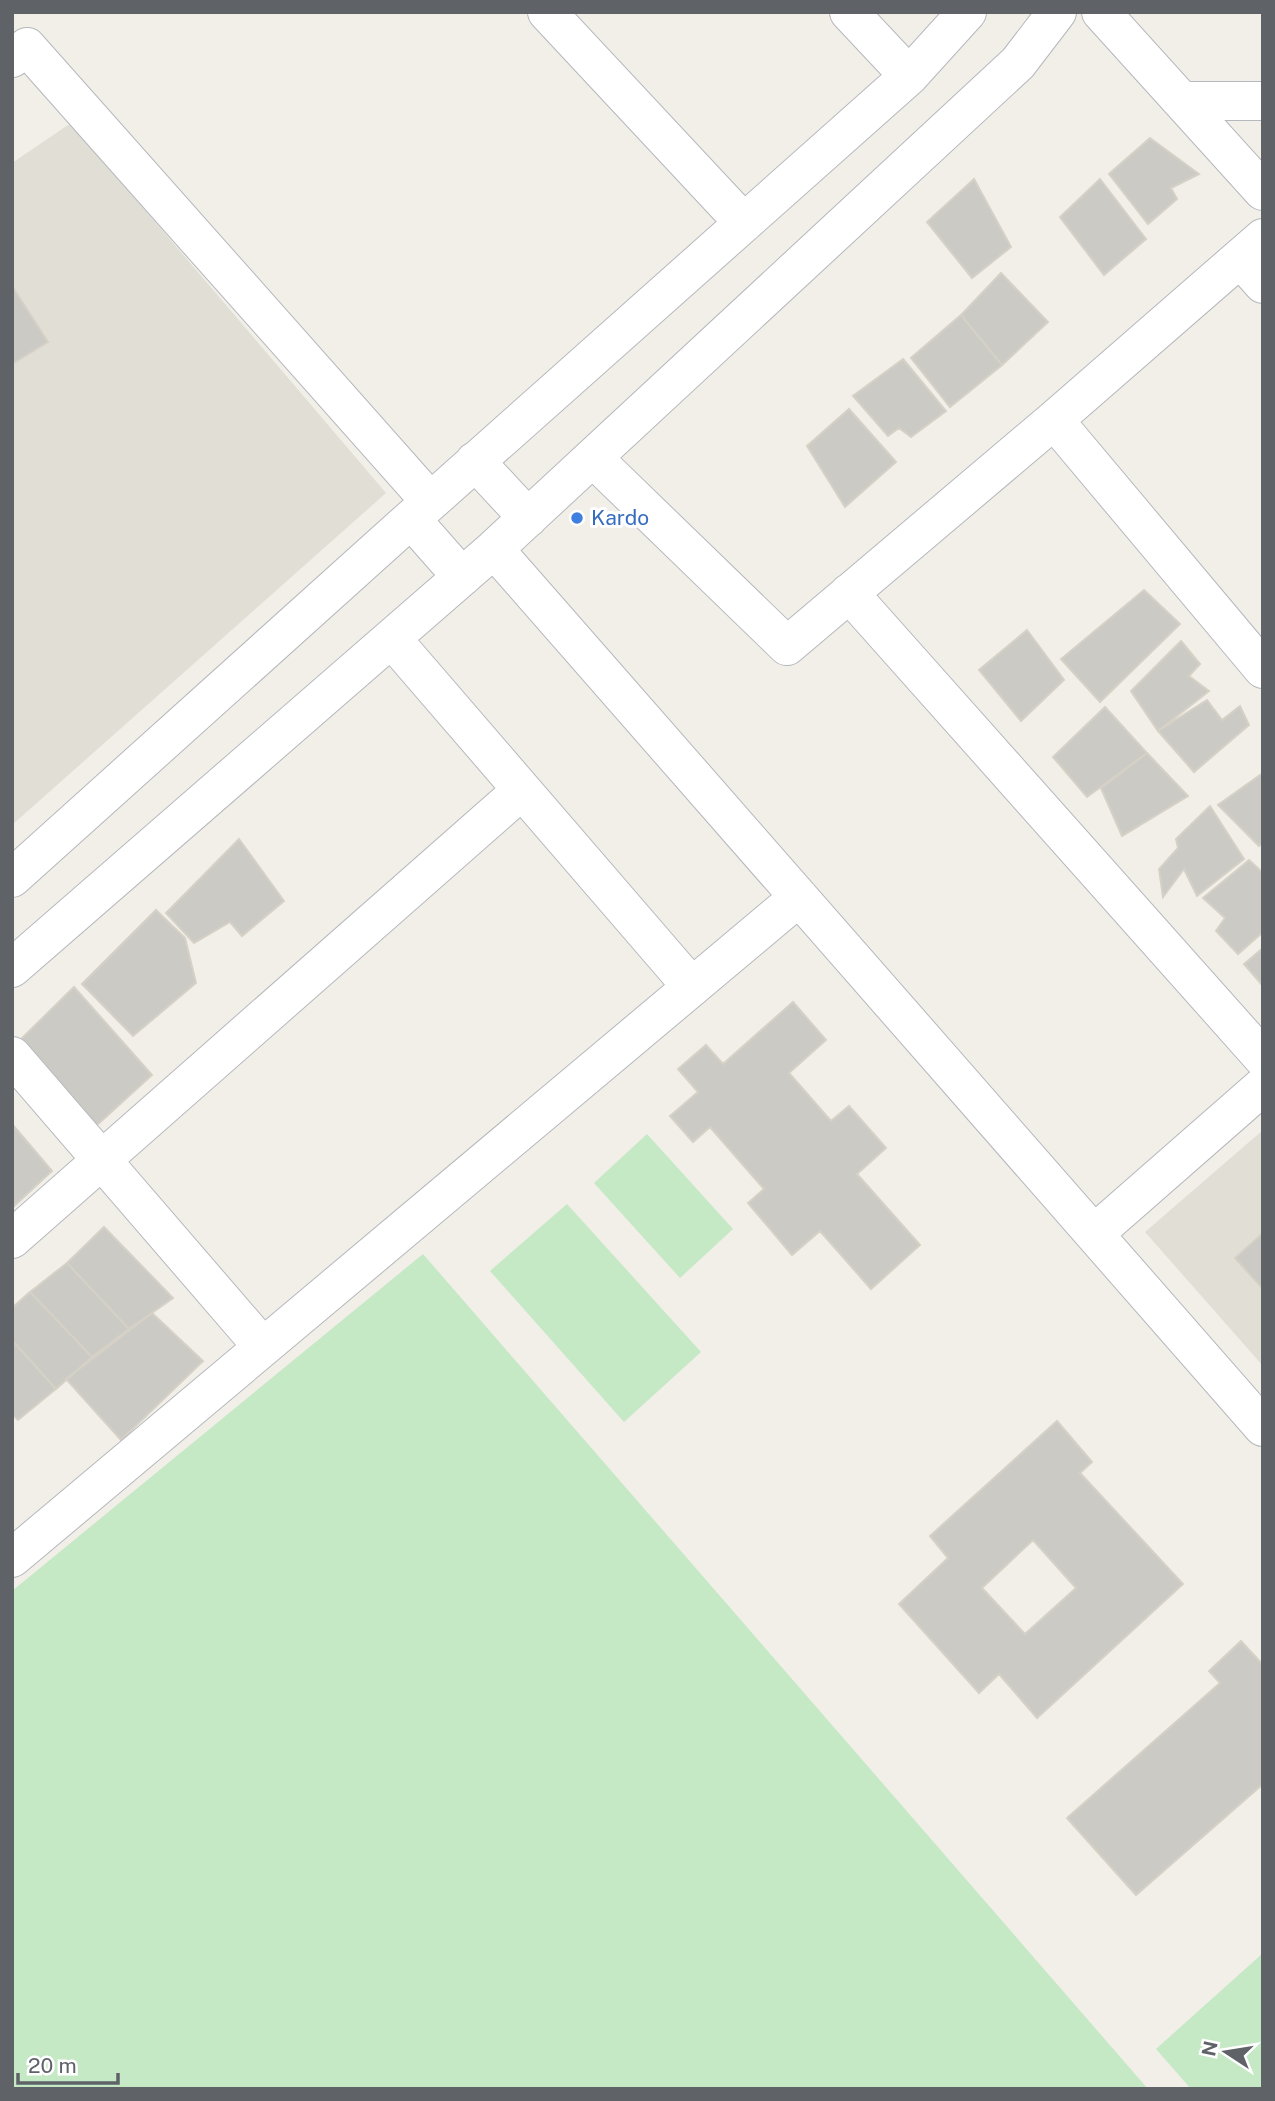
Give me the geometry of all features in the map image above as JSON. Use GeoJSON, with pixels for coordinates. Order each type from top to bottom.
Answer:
{"type":"FeatureCollection","features":[{"type":"Feature","properties":{"kind":"street"},"geometry":{"type":"LineString","coordinates":[[547,12],[744,223]]}},
{"type":"Feature","properties":{"kind":"street"},"geometry":{"type":"LineString","coordinates":[[849,12],[909,76]]}},
{"type":"Feature","properties":{"kind":"street"},"geometry":{"type":"LineString","coordinates":[[12,878],[475,461],[909,76],[967,12]]}},
{"type":"Feature","properties":{"kind":"street"},"geometry":{"type":"LineString","coordinates":[[12,968],[528,518],[1018,63],[1057,12]]}},
{"type":"Feature","properties":{"kind":"street"},"geometry":{"type":"LineString","coordinates":[[1101,12],[1263,191]]}},
{"type":"Feature","properties":{"kind":"street"},"geometry":{"type":"LineString","coordinates":[[17,45],[421,510],[462,578]]}},
{"type":"Feature","properties":{"kind":"street"},"geometry":{"type":"LineString","coordinates":[[1182,101],[1263,101]]}},
{"type":"Feature","properties":{"kind":"street"},"geometry":{"type":"LineString","coordinates":[[593,458],[786,646],[1054,420],[1255,260]]}},
{"type":"Feature","properties":{"kind":"street"},"geometry":{"type":"LineString","coordinates":[[1054,420],[1263,669]]}},
{"type":"Feature","properties":{"kind":"street"},"geometry":{"type":"LineString","coordinates":[[475,461],[528,518]]}},
{"type":"Feature","properties":{"kind":"street"},"geometry":{"type":"LineString","coordinates":[[494,549],[1263,1427]]}},
{"type":"Feature","properties":{"kind":"street"},"geometry":{"type":"LineString","coordinates":[[849,593],[1263,1058]]}},
{"type":"Feature","properties":{"kind":"street"},"geometry":{"type":"LineString","coordinates":[[392,639],[692,987]]}},
{"type":"Feature","properties":{"kind":"street"},"geometry":{"type":"LineString","coordinates":[[12,1238],[522,790]]}},
{"type":"Feature","properties":{"kind":"street"},"geometry":{"type":"LineString","coordinates":[[12,1558],[799,897]]}},
{"type":"Feature","properties":{"kind":"street"},"geometry":{"type":"LineString","coordinates":[[12,1056],[262,1346]]}},
{"type":"Feature","properties":{"kind":"street"},"geometry":{"type":"LineString","coordinates":[[1094,1234],[1263,1086]]}},
{"type":"Feature","properties":{"kind":"shaded area"},"geometry":{"type":"Polygon","coordinates":[[[71,123],[386,493],[12,825],[12,163],[71,123]]]}},
{"type":"Feature","properties":{"kind":"shaded area"},"geometry":{"type":"Polygon","coordinates":[[[1263,1130],[1263,1366],[1145,1232],[1263,1130]]]}},
{"type":"Feature","properties":{"kind":"green space"},"geometry":{"type":"Polygon","coordinates":[[[647,1134],[733,1229],[680,1278],[594,1183],[647,1134]]]}},
{"type":"Feature","properties":{"kind":"green space"},"geometry":{"type":"Polygon","coordinates":[[[567,1204],[701,1352],[624,1422],[490,1271],[567,1204]]]}},
{"type":"Feature","properties":{"kind":"green space"},"geometry":{"type":"Polygon","coordinates":[[[423,1254],[1148,2089],[12,2089],[12,1591],[423,1254]]]}},
{"type":"Feature","properties":{"kind":"green space"},"geometry":{"type":"Polygon","coordinates":[[[1263,1953],[1263,2089],[1191,2089],[1156,2049],[1263,1953]]]}},
{"type":"Feature","properties":{"kind":"building"},"geometry":{"type":"Polygon","coordinates":[[[1150,138],[1199,174],[1171,188],[1177,199],[1148,224],[1109,174],[1150,138]]]}},
{"type":"Feature","properties":{"kind":"building"},"geometry":{"type":"Polygon","coordinates":[[[974,179],[1011,247],[972,278],[927,222],[974,179]]]}},
{"type":"Feature","properties":{"kind":"building"},"geometry":{"type":"Polygon","coordinates":[[[1100,179],[1146,239],[1104,275],[1060,217],[1100,179]]]}},
{"type":"Feature","properties":{"kind":"building"},"geometry":{"type":"Polygon","coordinates":[[[1001,273],[1048,322],[1002,365],[961,315],[1001,273]]]}},
{"type":"Feature","properties":{"kind":"building"},"geometry":{"type":"Polygon","coordinates":[[[12,286],[48,342],[12,364],[12,286]]]}},
{"type":"Feature","properties":{"kind":"building"},"geometry":{"type":"Polygon","coordinates":[[[961,315],[1002,365],[950,407],[911,358],[961,315]]]}},
{"type":"Feature","properties":{"kind":"building"},"geometry":{"type":"Polygon","coordinates":[[[903,359],[946,411],[911,437],[899,428],[888,436],[853,396],[903,359]]]}},
{"type":"Feature","properties":{"kind":"building"},"geometry":{"type":"Polygon","coordinates":[[[849,409],[896,462],[845,507],[807,446],[849,409]]]}},
{"type":"Feature","properties":{"kind":"building"},"geometry":{"type":"Polygon","coordinates":[[[1144,590],[1180,624],[1100,702],[1061,659],[1144,590]]]}},
{"type":"Feature","properties":{"kind":"building"},"geometry":{"type":"Polygon","coordinates":[[[1027,630],[1064,680],[1021,721],[979,670],[1027,630]]]}},
{"type":"Feature","properties":{"kind":"building"},"geometry":{"type":"Polygon","coordinates":[[[1181,641],[1200,664],[1189,676],[1209,691],[1158,731],[1131,691],[1181,641]]]}},
{"type":"Feature","properties":{"kind":"building"},"geometry":{"type":"Polygon","coordinates":[[[1207,700],[1222,720],[1240,706],[1249,725],[1194,772],[1158,731],[1207,700]]]}},
{"type":"Feature","properties":{"kind":"building"},"geometry":{"type":"Polygon","coordinates":[[[1105,707],[1147,753],[1087,797],[1053,757],[1105,707]]]}},
{"type":"Feature","properties":{"kind":"building"},"geometry":{"type":"Polygon","coordinates":[[[1147,753],[1188,796],[1122,836],[1101,788],[1147,753]]]}},
{"type":"Feature","properties":{"kind":"building"},"geometry":{"type":"Polygon","coordinates":[[[1263,773],[1263,842],[1259,846],[1218,805],[1263,773]]]}},
{"type":"Feature","properties":{"kind":"building"},"geometry":{"type":"Polygon","coordinates":[[[1210,806],[1244,859],[1197,896],[1184,869],[1163,897],[1159,869],[1178,848],[1176,839],[1210,806]]]}},
{"type":"Feature","properties":{"kind":"building"},"geometry":{"type":"Polygon","coordinates":[[[239,839],[284,901],[242,936],[230,922],[194,943],[166,913],[239,839]]]}},
{"type":"Feature","properties":{"kind":"building"},"geometry":{"type":"Polygon","coordinates":[[[1249,860],[1263,873],[1263,932],[1238,954],[1216,931],[1225,918],[1203,898],[1249,860]]]}},
{"type":"Feature","properties":{"kind":"building"},"geometry":{"type":"Polygon","coordinates":[[[156,910],[185,938],[196,983],[133,1036],[82,984],[156,910]]]}},
{"type":"Feature","properties":{"kind":"building"},"geometry":{"type":"Polygon","coordinates":[[[1263,948],[1263,986],[1244,964],[1263,948]]]}},
{"type":"Feature","properties":{"kind":"building"},"geometry":{"type":"Polygon","coordinates":[[[74,987],[152,1075],[95,1127],[12,1048],[74,987]]]}},
{"type":"Feature","properties":{"kind":"building"},"geometry":{"type":"Polygon","coordinates":[[[793,1002],[826,1040],[789,1073],[831,1121],[849,1106],[886,1148],[857,1174],[920,1245],[871,1289],[820,1231],[792,1255],[748,1203],[764,1189],[710,1127],[693,1142],[670,1116],[698,1092],[678,1069],[706,1045],[723,1064],[793,1002]]]}},
{"type":"Feature","properties":{"kind":"building"},"geometry":{"type":"Polygon","coordinates":[[[12,1124],[52,1171],[13,1207],[12,1206],[12,1124]]]}},
{"type":"Feature","properties":{"kind":"building"},"geometry":{"type":"Polygon","coordinates":[[[104,1227],[173,1298],[129,1329],[67,1263],[104,1227]]]}},
{"type":"Feature","properties":{"kind":"building"},"geometry":{"type":"Polygon","coordinates":[[[1263,1233],[1263,1289],[1235,1258],[1263,1233]]]}},
{"type":"Feature","properties":{"kind":"building"},"geometry":{"type":"Polygon","coordinates":[[[67,1263],[129,1329],[92,1357],[30,1292],[67,1263]]]}},
{"type":"Feature","properties":{"kind":"building"},"geometry":{"type":"Polygon","coordinates":[[[30,1292],[92,1357],[56,1389],[12,1340],[12,1308],[30,1292]]]}},
{"type":"Feature","properties":{"kind":"building"},"geometry":{"type":"Polygon","coordinates":[[[152,1313],[203,1361],[121,1440],[66,1379],[152,1313]]]}},
{"type":"Feature","properties":{"kind":"building"},"geometry":{"type":"Polygon","coordinates":[[[12,1340],[56,1389],[18,1420],[12,1414],[12,1340]]]}},
{"type":"Feature","properties":{"kind":"building"},"geometry":{"type":"Polygon","coordinates":[[[1057,1421],[1092,1462],[1080,1473],[1183,1584],[1037,1718],[999,1674],[979,1693],[899,1604],[948,1558],[930,1536],[1057,1421]],[[1033,1540],[982,1588],[1025,1634],[1076,1588],[1033,1540]]]}},
{"type":"Feature","properties":{"kind":"building"},"geometry":{"type":"Polygon","coordinates":[[[1241,1641],[1263,1665],[1263,1784],[1136,1895],[1067,1818],[1220,1683],[1209,1671],[1241,1641]]]}},
{"type":"Feature","properties":{"kind":"place","name":"Kardo"},"geometry":{"type":"Point","coordinates":[577,518]}}]}
